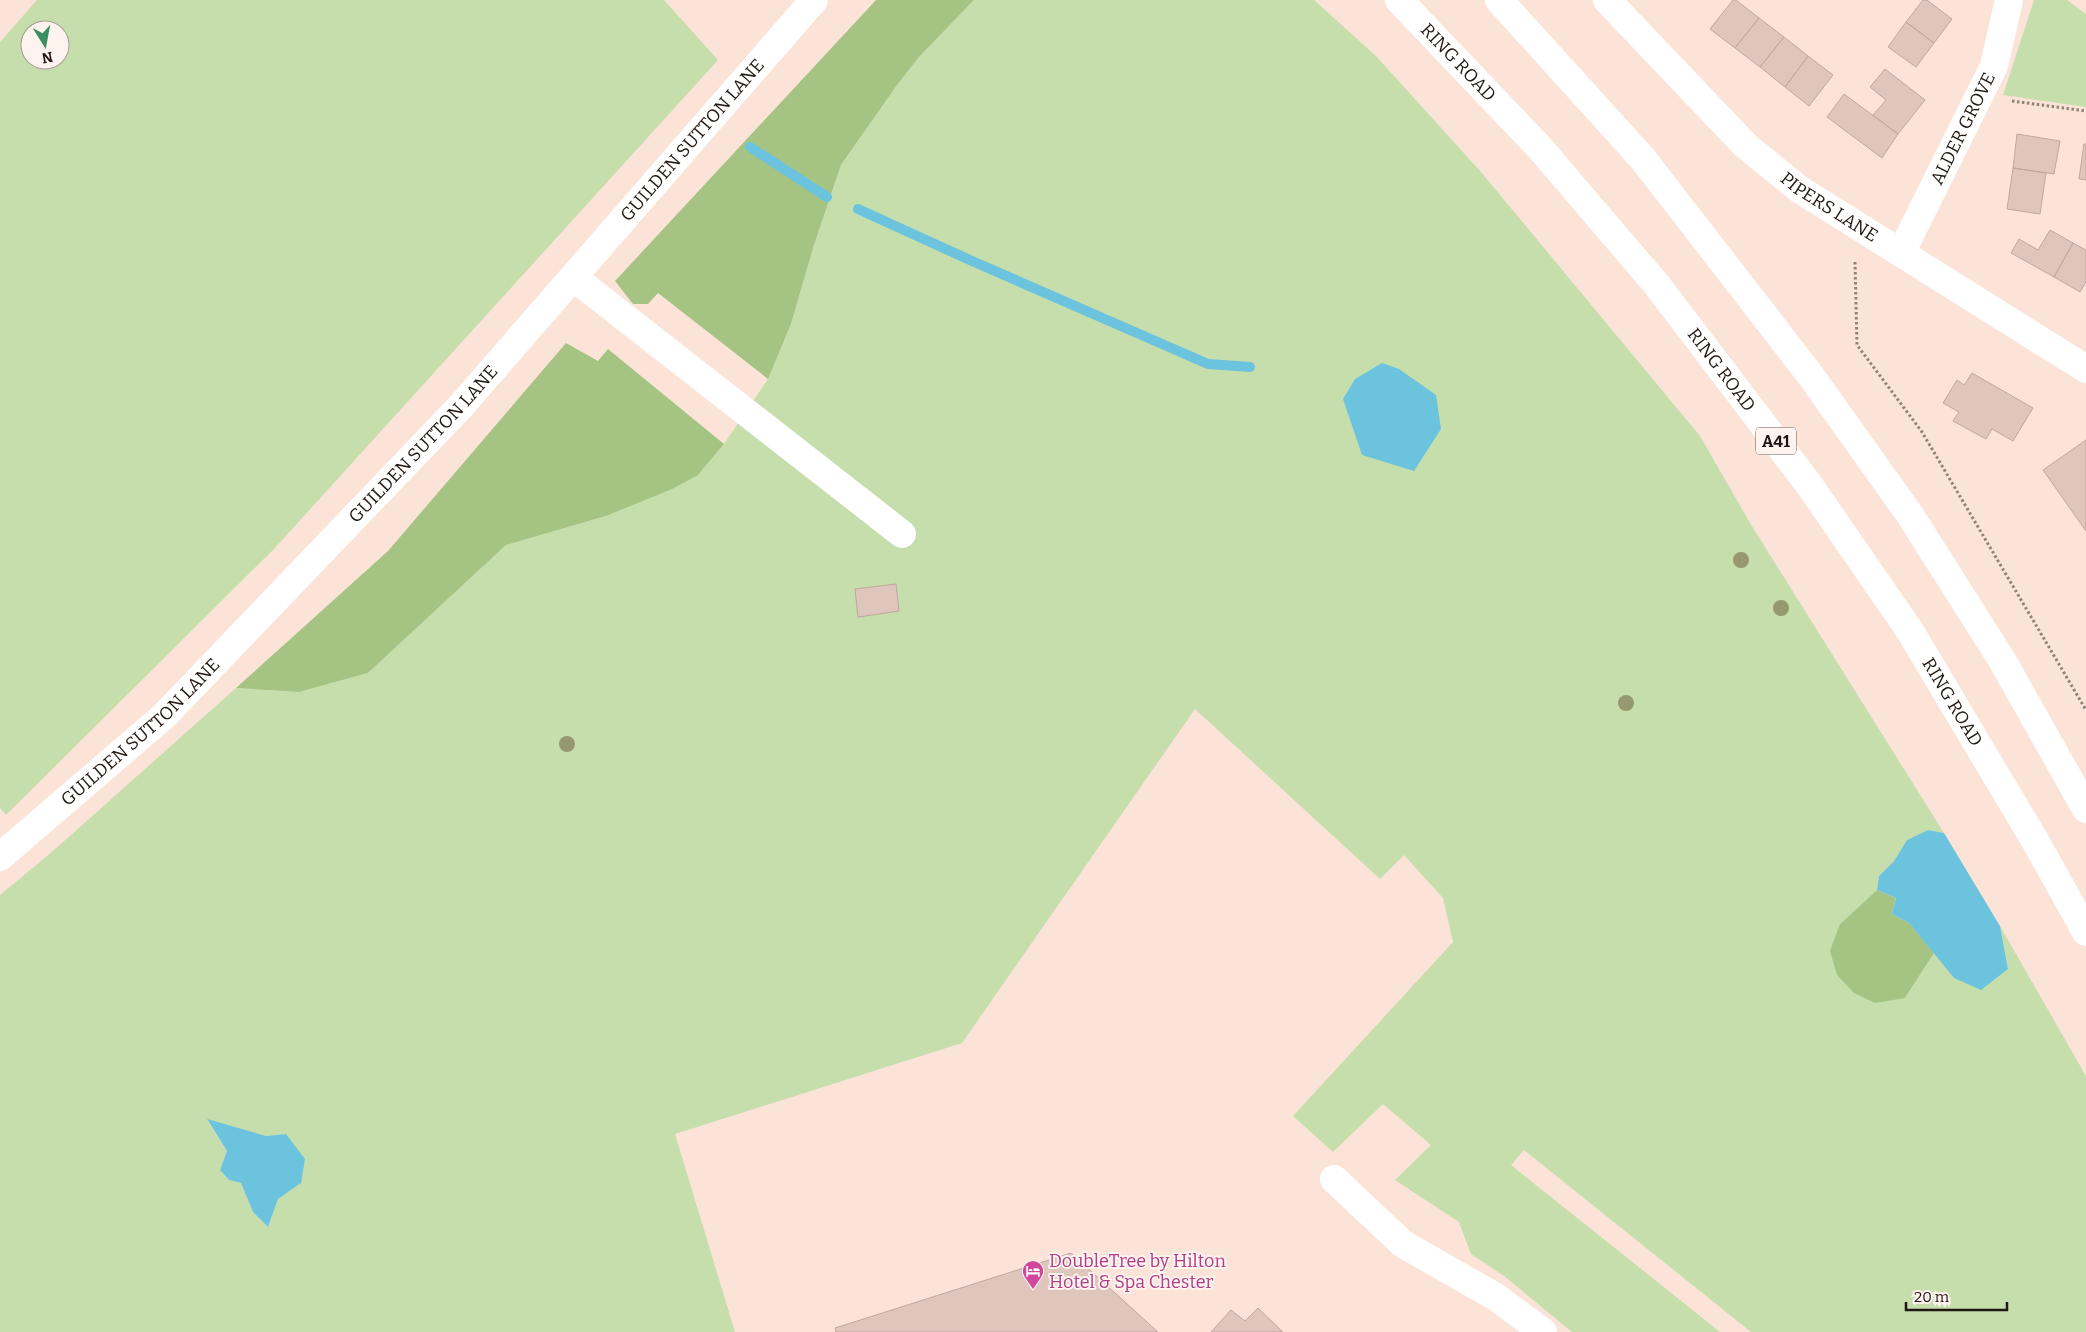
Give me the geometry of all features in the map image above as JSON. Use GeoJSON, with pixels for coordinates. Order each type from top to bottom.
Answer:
{"type":"FeatureCollection","features":[{"type":"Feature","properties":{"kind":"main road","name":"GUILDEN SUTTON LANE"},"geometry":{"type":"LineString","coordinates":[[0,856],[165,715],[461,406],[814,0]]}},
{"type":"Feature","properties":{"kind":"main road","name":"RING ROAD"},"geometry":{"type":"LineString","coordinates":[[1399,0],[1539,148],[1658,285],[1810,486],[1910,631],[2037,844],[2086,932]]}},
{"type":"Feature","properties":{"kind":"main road"},"geometry":{"type":"LineString","coordinates":[[1499,0],[1643,159],[1811,376],[1926,539],[2002,660],[2086,809]]}},
{"type":"Feature","properties":{"kind":"main road","name":"PIPERS LANE"},"geometry":{"type":"LineString","coordinates":[[1607,0],[1746,146],[1799,188],[2086,369]]}},
{"type":"Feature","properties":{"kind":"main road","name":"ALDER GROVE"},"geometry":{"type":"LineString","coordinates":[[1901,253],[1994,66],[2009,0]]}},
{"type":"Feature","properties":{"kind":"main road"},"geometry":{"type":"LineString","coordinates":[[573,278],[902,534]]}},
{"type":"Feature","properties":{"kind":"main road"},"geometry":{"type":"LineString","coordinates":[[1334,1179],[1403,1244],[1496,1297],[1544,1332]]}},
{"type":"Feature","properties":{"kind":"path"},"geometry":{"type":"LineString","coordinates":[[1979,96],[2086,111]]}},
{"type":"Feature","properties":{"kind":"path"},"geometry":{"type":"LineString","coordinates":[[1854,224],[1857,344],[1922,432],[2086,710]]}},
{"type":"Feature","properties":{"kind":"green space"},"geometry":{"type":"Polygon","coordinates":[[[37,0],[664,0],[718,60],[274,549],[6,815],[0,808],[0,42],[37,0]]]}},
{"type":"Feature","properties":{"kind":"green space"},"geometry":{"type":"Polygon","coordinates":[[[876,0],[974,0],[919,57],[841,165],[814,245],[791,324],[768,379],[658,293],[648,304],[633,304],[615,281],[876,0]]]}},
{"type":"Feature","properties":{"kind":"green space"},"geometry":{"type":"Polygon","coordinates":[[[974,0],[1314,0],[1376,56],[1481,172],[1700,436],[1750,523],[1944,833],[1928,830],[1907,840],[1894,861],[1879,876],[1877,890],[1840,924],[1905,998],[1934,953],[1954,978],[2008,969],[2000,926],[2086,1076],[2086,1332],[1751,1332],[1524,1150],[1511,1165],[1720,1332],[1572,1332],[1504,1276],[1471,1254],[1459,1222],[1395,1180],[1431,1145],[1383,1104],[1333,1152],[1293,1116],[1453,942],[1443,898],[1404,855],[1380,879],[1195,709],[962,1043],[675,1134],[735,1332],[0,1332],[0,895],[53,851],[236,688],[299,692],[368,673],[506,545],[606,516],[698,475],[724,444],[768,379],[791,324],[814,245],[841,165],[919,57],[974,0]],[[207,1120],[227,1151],[220,1170],[229,1180],[241,1183],[253,1212],[268,1227],[278,1199],[301,1183],[286,1134],[266,1136],[207,1120]]]}},
{"type":"Feature","properties":{"kind":"green space"},"geometry":{"type":"Polygon","coordinates":[[[2034,0],[2067,0],[2086,14],[2086,107],[2003,95],[2034,0]]]}},
{"type":"Feature","properties":{"kind":"green space"},"geometry":{"type":"Polygon","coordinates":[[[566,343],[598,361],[608,349],[724,444],[698,475],[672,489],[606,516],[506,545],[368,673],[299,692],[236,688],[388,551],[566,343]]]}},
{"type":"Feature","properties":{"kind":"green space"},"geometry":{"type":"Polygon","coordinates":[[[1877,890],[1896,898],[1892,914],[1909,923],[1934,953],[1905,998],[1875,1003],[1854,993],[1837,975],[1830,951],[1840,924],[1877,890]]]}},
{"type":"Feature","properties":{"kind":"water"},"geometry":{"type":"Polygon","coordinates":[[[1382,363],[1399,369],[1436,395],[1441,429],[1414,471],[1362,455],[1343,399],[1355,379],[1382,363]]]}},
{"type":"Feature","properties":{"kind":"water"},"geometry":{"type":"Polygon","coordinates":[[[1928,830],[1944,833],[2000,926],[2008,969],[1981,990],[1954,978],[1909,923],[1892,914],[1896,898],[1877,890],[1879,876],[1894,861],[1907,840],[1928,830]]]}},
{"type":"Feature","properties":{"kind":"water"},"geometry":{"type":"Polygon","coordinates":[[[207,1119],[266,1136],[286,1134],[305,1159],[301,1183],[278,1199],[268,1227],[253,1212],[241,1183],[229,1180],[220,1170],[227,1151],[207,1119]]]}},
{"type":"Feature","properties":{"kind":"building"},"geometry":{"type":"Polygon","coordinates":[[[1733,0],[1736,0],[1759,18],[1735,48],[1710,29],[1733,0]]]}},
{"type":"Feature","properties":{"kind":"building"},"geometry":{"type":"Polygon","coordinates":[[[1923,0],[1927,0],[1952,19],[1934,43],[1906,22],[1923,0]]]}},
{"type":"Feature","properties":{"kind":"building"},"geometry":{"type":"Polygon","coordinates":[[[1759,18],[1784,37],[1760,67],[1735,48],[1759,18]]]}},
{"type":"Feature","properties":{"kind":"building"},"geometry":{"type":"Polygon","coordinates":[[[1906,22],[1934,43],[1916,67],[1888,47],[1906,22]]]}},
{"type":"Feature","properties":{"kind":"building"},"geometry":{"type":"Polygon","coordinates":[[[1784,37],[1808,56],[1785,87],[1760,67],[1784,37]]]}},
{"type":"Feature","properties":{"kind":"building"},"geometry":{"type":"Polygon","coordinates":[[[1808,56],[1833,75],[1809,106],[1785,87],[1808,56]]]}},
{"type":"Feature","properties":{"kind":"building"},"geometry":{"type":"Polygon","coordinates":[[[1885,69],[1925,100],[1898,134],[1873,115],[1886,100],[1870,87],[1885,69]]]}},
{"type":"Feature","properties":{"kind":"building"},"geometry":{"type":"Polygon","coordinates":[[[1844,94],[1898,134],[1882,158],[1827,117],[1844,94]]]}},
{"type":"Feature","properties":{"kind":"building"},"geometry":{"type":"Polygon","coordinates":[[[2017,134],[2060,141],[2054,174],[2013,168],[2017,134]]]}},
{"type":"Feature","properties":{"kind":"building"},"geometry":{"type":"Polygon","coordinates":[[[2084,144],[2086,144],[2086,180],[2079,179],[2084,144]]]}},
{"type":"Feature","properties":{"kind":"building"},"geometry":{"type":"Polygon","coordinates":[[[2013,168],[2046,173],[2040,214],[2007,209],[2013,168]]]}},
{"type":"Feature","properties":{"kind":"building"},"geometry":{"type":"Polygon","coordinates":[[[2050,230],[2073,243],[2054,277],[2011,253],[2019,239],[2038,250],[2050,230]]]}},
{"type":"Feature","properties":{"kind":"building"},"geometry":{"type":"Polygon","coordinates":[[[2073,243],[2086,250],[2086,282],[2080,292],[2054,277],[2073,243]]]}},
{"type":"Feature","properties":{"kind":"building"},"geometry":{"type":"Polygon","coordinates":[[[1972,373],[2033,408],[2013,441],[1992,429],[1986,439],[1953,421],[1959,412],[1943,403],[1957,380],[1964,385],[1972,373]]]}},
{"type":"Feature","properties":{"kind":"building"},"geometry":{"type":"Polygon","coordinates":[[[2086,440],[2086,531],[2043,470],[2086,440]]]}},
{"type":"Feature","properties":{"kind":"building"},"geometry":{"type":"Polygon","coordinates":[[[896,584],[899,611],[858,617],[855,589],[896,584]]]}},
{"type":"Feature","properties":{"kind":"building","name":"DoubleTree by Hilton Hotel & Spa Chester"},"geometry":{"type":"Polygon","coordinates":[[[1071,1253],[1158,1332],[836,1332],[835,1328],[1071,1253]]]}},
{"type":"Feature","properties":{"kind":"building","name":"DoubleTree by Hilton Hotel & Spa Chester"},"geometry":{"type":"Polygon","coordinates":[[[1258,1308],[1283,1332],[1211,1332],[1231,1310],[1245,1321],[1258,1308]]]}},
{"type":"Feature","properties":{"kind":"waterway"},"geometry":{"type":"LineString","coordinates":[[750,147],[827,197]]}},
{"type":"Feature","properties":{"kind":"waterway"},"geometry":{"type":"LineString","coordinates":[[858,209],[1208,364],[1250,367]]}},
{"type":"Feature","properties":{"kind":"place","name":"DoubleTree by Hilton Hotel & Spa Chester"},"geometry":{"type":"Point","coordinates":[1033,1290]}}]}
